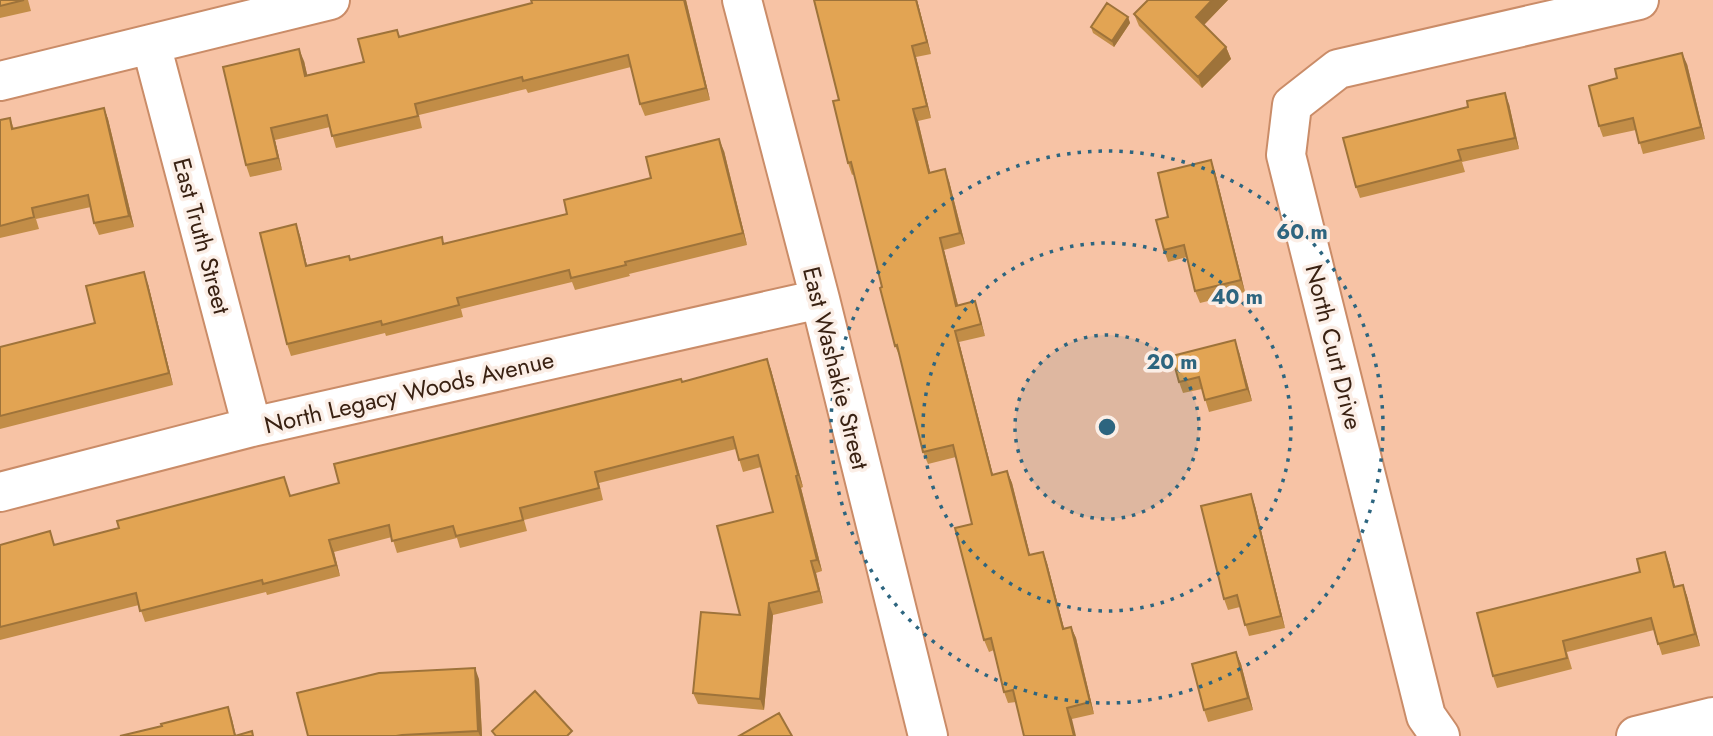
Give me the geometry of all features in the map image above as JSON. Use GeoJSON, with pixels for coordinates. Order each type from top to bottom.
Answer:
{"type":"FeatureCollection","features":[{"type":"Feature","properties":{"kind":"street"},"geometry":{"type":"LineString","coordinates":[[0,81],[330,0]]}},
{"type":"Feature","properties":{"kind":"street","name":"East Washakie Street"},"geometry":{"type":"LineString","coordinates":[[742,0],[820,299],[928,736]]}},
{"type":"Feature","properties":{"kind":"street","name":"North Curt Drive"},"geometry":{"type":"LineString","coordinates":[[1440,736],[1426,716],[1286,155],[1292,105],[1338,69],[1639,0]]}},
{"type":"Feature","properties":{"kind":"street","name":"East Truth Street"},"geometry":{"type":"LineString","coordinates":[[151,44],[252,427]]}},
{"type":"Feature","properties":{"kind":"street","name":"North Legacy Woods Avenue"},"geometry":{"type":"LineString","coordinates":[[0,492],[252,427],[820,299]]}},
{"type":"Feature","properties":{"kind":"street"},"geometry":{"type":"LineString","coordinates":[[1636,736],[1713,717]]}},
{"type":"Feature","properties":{"kind":"building"},"geometry":{"type":"Polygon","coordinates":[[[0,0],[24,0],[0,6],[0,0]]]}},
{"type":"Feature","properties":{"kind":"building"},"geometry":{"type":"Polygon","coordinates":[[[531,0],[684,0],[706,88],[640,104],[628,55],[523,81],[522,77],[415,104],[418,116],[332,136],[327,115],[271,128],[278,158],[246,165],[223,67],[299,49],[305,76],[364,62],[358,39],[397,30],[399,37],[532,3],[531,0]]]}},
{"type":"Feature","properties":{"kind":"building"},"geometry":{"type":"Polygon","coordinates":[[[814,0],[916,0],[927,42],[912,46],[927,106],[913,109],[929,173],[945,169],[960,233],[940,238],[956,306],[975,301],[981,324],[955,331],[992,475],[1007,471],[1029,555],[1043,552],[1063,629],[1071,627],[1090,702],[1067,708],[1074,736],[1024,736],[1013,690],[1004,692],[991,638],[984,640],[955,528],[972,524],[953,445],[923,452],[880,288],[882,287],[851,162],[848,163],[833,101],[839,100],[814,0]]]}},
{"type":"Feature","properties":{"kind":"building"},"geometry":{"type":"Polygon","coordinates":[[[1148,0],[1212,0],[1196,17],[1226,47],[1198,77],[1134,14],[1148,0]]]}},
{"type":"Feature","properties":{"kind":"building"},"geometry":{"type":"Polygon","coordinates":[[[1107,3],[1128,17],[1112,41],[1091,27],[1107,3]]]}},
{"type":"Feature","properties":{"kind":"building"},"geometry":{"type":"Polygon","coordinates":[[[1682,53],[1701,127],[1639,143],[1633,118],[1599,126],[1589,86],[1617,78],[1615,69],[1682,53]]]}},
{"type":"Feature","properties":{"kind":"building"},"geometry":{"type":"Polygon","coordinates":[[[1505,93],[1515,138],[1458,150],[1461,160],[1356,187],[1343,138],[1468,107],[1467,101],[1505,93]]]}},
{"type":"Feature","properties":{"kind":"building"},"geometry":{"type":"Polygon","coordinates":[[[104,108],[129,216],[94,223],[88,195],[32,208],[34,217],[0,226],[0,120],[10,118],[12,129],[104,108]]]}},
{"type":"Feature","properties":{"kind":"building"},"geometry":{"type":"Polygon","coordinates":[[[719,139],[743,233],[571,278],[569,270],[457,298],[459,305],[382,325],[381,321],[287,344],[260,233],[296,224],[306,266],[349,256],[350,260],[442,237],[443,244],[567,214],[564,200],[651,178],[646,157],[719,139]]]}},
{"type":"Feature","properties":{"kind":"building"},"geometry":{"type":"Polygon","coordinates":[[[1211,160],[1241,280],[1195,291],[1184,245],[1164,250],[1156,220],[1168,217],[1158,173],[1211,160]]]}},
{"type":"Feature","properties":{"kind":"building"},"geometry":{"type":"Polygon","coordinates":[[[144,272],[169,373],[0,416],[0,347],[95,323],[86,286],[144,272]]]}},
{"type":"Feature","properties":{"kind":"building"},"geometry":{"type":"Polygon","coordinates":[[[1235,340],[1247,389],[1205,400],[1199,377],[1179,382],[1172,356],[1235,340]]]}},
{"type":"Feature","properties":{"kind":"building"},"geometry":{"type":"Polygon","coordinates":[[[767,359],[798,475],[796,476],[817,560],[811,561],[819,591],[769,603],[760,699],[693,693],[701,612],[740,615],[717,526],[773,512],[758,455],[739,460],[733,437],[595,472],[599,488],[520,508],[523,520],[456,536],[453,526],[392,541],[389,525],[329,540],[336,565],[263,584],[262,580],[140,611],[136,593],[0,627],[0,545],[50,531],[54,545],[119,528],[117,521],[284,477],[290,496],[339,483],[334,464],[681,379],[682,382],[767,359]]]}},
{"type":"Feature","properties":{"kind":"building"},"geometry":{"type":"Polygon","coordinates":[[[1251,494],[1281,616],[1245,625],[1237,595],[1224,599],[1201,506],[1251,494]]]}},
{"type":"Feature","properties":{"kind":"building"},"geometry":{"type":"Polygon","coordinates":[[[1665,552],[1674,587],[1683,585],[1695,634],[1658,644],[1651,618],[1563,641],[1567,658],[1493,676],[1477,613],[1640,572],[1637,559],[1665,552]]]}},
{"type":"Feature","properties":{"kind":"building"},"geometry":{"type":"Polygon","coordinates":[[[1236,652],[1248,698],[1204,710],[1192,664],[1236,652]]]}},
{"type":"Feature","properties":{"kind":"building"},"geometry":{"type":"Polygon","coordinates":[[[475,668],[478,731],[396,736],[308,736],[297,693],[379,673],[475,668]]]}},
{"type":"Feature","properties":{"kind":"building"},"geometry":{"type":"Polygon","coordinates":[[[535,691],[572,731],[567,736],[496,736],[492,731],[535,691]]]}},
{"type":"Feature","properties":{"kind":"building"},"geometry":{"type":"Polygon","coordinates":[[[228,707],[235,736],[120,736],[162,726],[161,724],[228,707]]]}},
{"type":"Feature","properties":{"kind":"building"},"geometry":{"type":"Polygon","coordinates":[[[779,713],[792,736],[739,736],[779,713]]]}},
{"type":"Feature","properties":{"kind":"building"},"geometry":{"type":"Polygon","coordinates":[[[252,731],[253,736],[235,736],[252,731]]]}}]}
